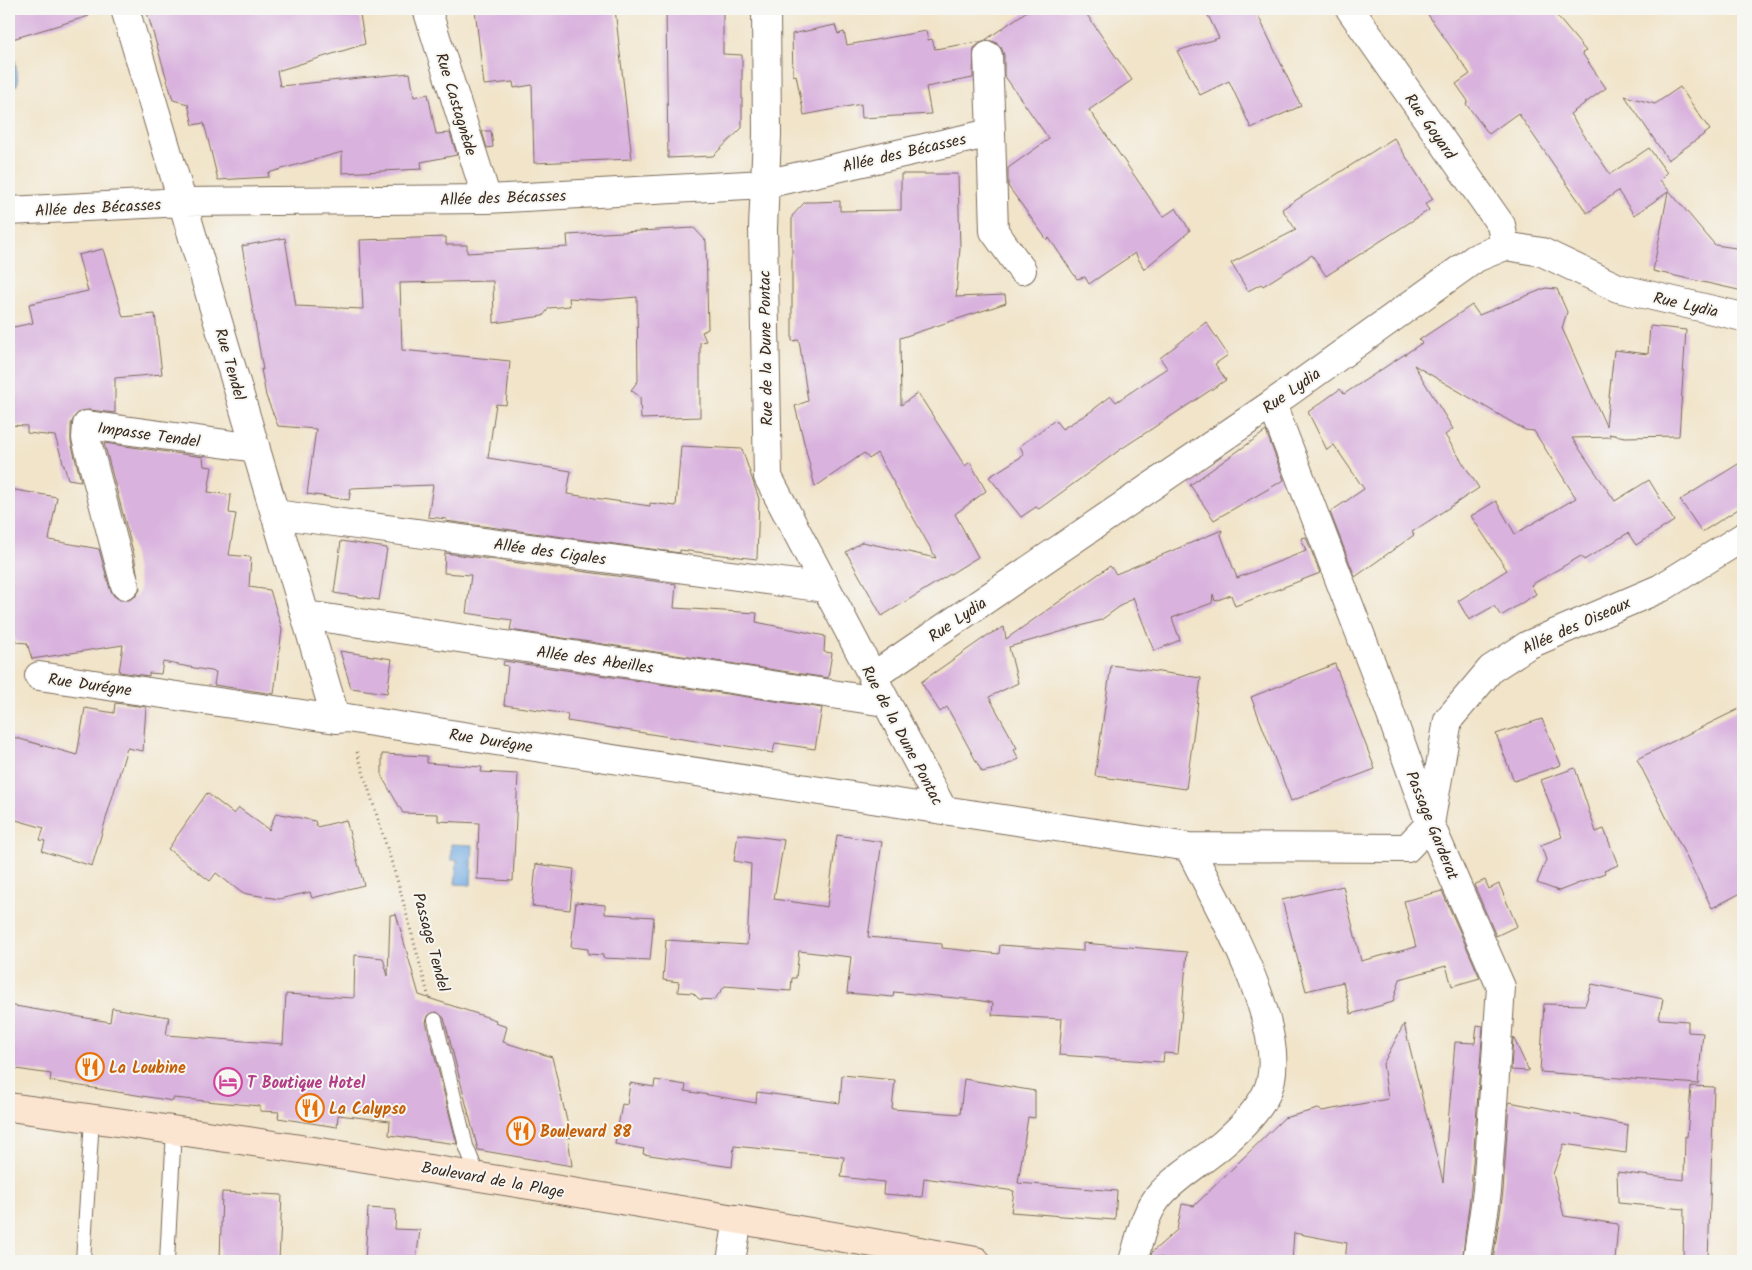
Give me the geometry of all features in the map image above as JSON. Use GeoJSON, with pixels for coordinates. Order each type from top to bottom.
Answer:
{"type":"FeatureCollection","features":[{"type":"Feature","properties":{"kind":"main road","name":"Boulevard de la Plage"},"geometry":{"type":"LineString","coordinates":[[9,1108],[174,1130],[478,1176],[738,1218],[976,1261]]}},
{"type":"Feature","properties":{"kind":"street","name":"Rue Tendel"},"geometry":{"type":"LineString","coordinates":[[125,9],[306,616],[342,719]]}},
{"type":"Feature","properties":{"kind":"street","name":"Rue Castagnède"},"geometry":{"type":"LineString","coordinates":[[427,9],[487,199]]}},
{"type":"Feature","properties":{"kind":"street","name":"Rue de la Dune Pontac"},"geometry":{"type":"LineString","coordinates":[[766,9],[764,228],[768,477],[943,810],[1189,847]]}},
{"type":"Feature","properties":{"kind":"street","name":"Rue Goyard"},"geometry":{"type":"LineString","coordinates":[[1350,9],[1501,225],[1505,246]]}},
{"type":"Feature","properties":{"kind":"street","name":"Allée des Bécasses"},"geometry":{"type":"LineString","coordinates":[[988,56],[994,231],[1022,270]]}},
{"type":"Feature","properties":{"kind":"street","name":"Allée des Bécasses"},"geometry":{"type":"LineString","coordinates":[[9,211],[183,202],[487,199],[765,184],[991,133]]}},
{"type":"Feature","properties":{"kind":"street","name":"Rue Lydia"},"geometry":{"type":"LineString","coordinates":[[872,678],[1272,404],[1476,258],[1505,246],[1542,252],[1618,288],[1743,317]]}},
{"type":"Feature","properties":{"kind":"street","name":"Passage Garderat"},"geometry":{"type":"LineString","coordinates":[[1272,404],[1387,704],[1430,824],[1501,987],[1487,1191],[1478,1261]]}},
{"type":"Feature","properties":{"kind":"street","name":"Impasse Tendel"},"geometry":{"type":"LineString","coordinates":[[125,585],[86,438],[87,425],[256,448]]}},
{"type":"Feature","properties":{"kind":"street","name":"Allée des Cigales"},"geometry":{"type":"LineString","coordinates":[[275,514],[826,588]]}},
{"type":"Feature","properties":{"kind":"street","name":"Allée des Oiseaux"},"geometry":{"type":"LineString","coordinates":[[1430,824],[1448,720],[1491,668],[1528,645],[1661,588],[1743,537]]}},
{"type":"Feature","properties":{"kind":"street","name":"Allée des Abeilles"},"geometry":{"type":"LineString","coordinates":[[306,616],[885,702]]}},
{"type":"Feature","properties":{"kind":"street","name":"Rue Durégne"},"geometry":{"type":"LineString","coordinates":[[39,676],[342,719],[943,810]]}},
{"type":"Feature","properties":{"kind":"street"},"geometry":{"type":"LineString","coordinates":[[1133,1261],[1148,1213],[1160,1194],[1224,1143],[1246,1122],[1267,1094],[1273,1066],[1269,1031],[1257,988],[1189,847],[1407,848],[1430,824]]}},
{"type":"Feature","properties":{"kind":"street"},"geometry":{"type":"LineString","coordinates":[[731,1261],[738,1218]]}},
{"type":"Feature","properties":{"kind":"lane"},"geometry":{"type":"LineString","coordinates":[[435,1020],[466,1146],[478,1176]]}},
{"type":"Feature","properties":{"kind":"lane"},"geometry":{"type":"LineString","coordinates":[[83,1261],[92,1119]]}},
{"type":"Feature","properties":{"kind":"lane"},"geometry":{"type":"LineString","coordinates":[[167,1261],[174,1130]]}},
{"type":"Feature","properties":{"kind":"path","name":"Passage Tendel"},"geometry":{"type":"LineString","coordinates":[[342,719],[399,886],[435,1020]]}},
{"type":"Feature","properties":{"kind":"water"},"geometry":{"type":"Polygon","coordinates":[[[15,60],[18,82],[16,86],[10,87],[9,61],[15,60]]]}},
{"type":"Feature","properties":{"kind":"water"},"geometry":{"type":"Polygon","coordinates":[[[451,844],[473,845],[471,885],[455,884],[457,860],[451,860],[451,844]]]}},
{"type":"Feature","properties":{"kind":"building"},"geometry":{"type":"Polygon","coordinates":[[[9,9],[88,9],[89,16],[9,40],[9,9]]]}},
{"type":"Feature","properties":{"kind":"building"},"geometry":{"type":"Polygon","coordinates":[[[146,9],[359,9],[365,44],[277,71],[280,86],[410,73],[414,97],[428,94],[436,134],[450,133],[457,155],[421,162],[422,169],[342,173],[342,152],[268,173],[269,177],[218,180],[204,123],[193,125],[188,104],[173,100],[146,9]]]}},
{"type":"Feature","properties":{"kind":"building"},"geometry":{"type":"Polygon","coordinates":[[[475,9],[615,9],[632,159],[534,163],[532,85],[514,88],[513,82],[484,85],[475,9]]]}},
{"type":"Feature","properties":{"kind":"building"},"geometry":{"type":"Polygon","coordinates":[[[666,9],[723,9],[723,54],[742,55],[742,128],[713,156],[668,158],[666,9]]]}},
{"type":"Feature","properties":{"kind":"building"},"geometry":{"type":"Polygon","coordinates":[[[1030,9],[1083,9],[1132,80],[1089,110],[1163,217],[1176,208],[1190,231],[1144,269],[1135,253],[1089,284],[1085,277],[1077,279],[1049,238],[1047,240],[1008,186],[1008,168],[1049,139],[1004,75],[1004,55],[1001,47],[995,42],[987,40],[974,48],[973,78],[926,87],[931,114],[862,118],[861,104],[804,115],[796,75],[793,76],[792,34],[835,25],[838,34],[844,32],[847,45],[926,31],[928,40],[932,39],[935,49],[984,41],[1030,9]]]}},
{"type":"Feature","properties":{"kind":"building"},"geometry":{"type":"Polygon","coordinates":[[[1205,9],[1255,9],[1301,106],[1251,128],[1229,81],[1200,95],[1177,51],[1219,38],[1205,9]]]}},
{"type":"Feature","properties":{"kind":"building"},"geometry":{"type":"Polygon","coordinates":[[[1424,9],[1551,9],[1586,51],[1582,53],[1606,88],[1570,114],[1610,174],[1649,148],[1667,173],[1660,180],[1715,245],[1743,249],[1743,291],[1653,271],[1668,192],[1634,215],[1618,191],[1587,213],[1518,113],[1489,134],[1466,104],[1468,101],[1456,84],[1470,74],[1424,9]]]}},
{"type":"Feature","properties":{"kind":"building"},"geometry":{"type":"Polygon","coordinates":[[[1680,87],[1710,130],[1668,160],[1625,96],[1655,104],[1680,87]]]}},
{"type":"Feature","properties":{"kind":"building"},"geometry":{"type":"Polygon","coordinates":[[[482,131],[491,131],[493,147],[487,148],[482,131]]]}},
{"type":"Feature","properties":{"kind":"building"},"geometry":{"type":"Polygon","coordinates":[[[1394,138],[1433,199],[1425,204],[1429,210],[1326,276],[1312,255],[1263,286],[1261,284],[1248,291],[1231,263],[1296,230],[1282,209],[1394,138]]]}},
{"type":"Feature","properties":{"kind":"building"},"geometry":{"type":"Polygon","coordinates":[[[901,174],[958,174],[960,248],[956,297],[1005,295],[1006,303],[900,338],[901,405],[918,393],[965,466],[970,462],[986,491],[955,514],[978,557],[882,616],[846,552],[862,542],[936,558],[877,453],[869,459],[864,453],[815,487],[795,406],[808,401],[799,340],[792,341],[792,216],[805,202],[840,201],[840,211],[901,210],[901,174]]]}},
{"type":"Feature","properties":{"kind":"building"},"geometry":{"type":"Polygon","coordinates":[[[694,228],[706,241],[708,329],[702,332],[706,341],[700,342],[700,417],[641,419],[640,397],[631,390],[638,381],[637,297],[601,300],[569,298],[570,306],[549,308],[543,316],[494,323],[493,281],[400,283],[402,350],[510,361],[506,405],[496,404],[488,458],[571,471],[567,494],[650,506],[650,503],[676,506],[681,446],[742,449],[759,499],[757,559],[680,550],[680,553],[428,517],[433,485],[351,488],[349,500],[307,494],[316,429],[278,426],[266,396],[242,246],[285,238],[296,306],[363,309],[360,240],[446,237],[446,245],[467,245],[467,253],[568,247],[567,235],[694,228]]]}},
{"type":"Feature","properties":{"kind":"building"},"geometry":{"type":"Polygon","coordinates":[[[103,249],[123,317],[155,314],[162,374],[115,378],[115,413],[89,410],[81,411],[75,416],[71,424],[71,442],[81,481],[68,479],[55,436],[27,433],[27,426],[9,425],[9,328],[33,323],[29,304],[88,291],[78,255],[103,249]]]}},
{"type":"Feature","properties":{"kind":"building"},"geometry":{"type":"Polygon","coordinates":[[[1546,288],[1557,289],[1567,312],[1562,328],[1606,426],[1614,350],[1648,354],[1650,326],[1686,330],[1679,436],[1625,437],[1609,434],[1611,437],[1572,438],[1615,501],[1649,480],[1674,521],[1636,545],[1628,533],[1584,560],[1581,556],[1531,585],[1536,594],[1501,616],[1494,606],[1469,620],[1458,601],[1507,570],[1471,516],[1496,501],[1515,534],[1576,498],[1534,431],[1525,430],[1414,365],[1453,429],[1445,435],[1479,488],[1412,532],[1414,535],[1355,577],[1330,512],[1364,489],[1334,445],[1327,450],[1308,412],[1340,389],[1344,394],[1422,343],[1419,340],[1472,305],[1479,315],[1546,288]]]}},
{"type":"Feature","properties":{"kind":"building"},"geometry":{"type":"Polygon","coordinates":[[[1206,322],[1228,355],[1215,364],[1226,380],[1121,449],[1039,509],[1036,507],[1021,517],[989,477],[1024,455],[1020,446],[1055,420],[1062,429],[1090,412],[1111,396],[1116,402],[1167,368],[1160,358],[1206,322]]]}},
{"type":"Feature","properties":{"kind":"building"},"geometry":{"type":"Polygon","coordinates":[[[1266,431],[1284,480],[1214,520],[1190,485],[1266,431]]]}},
{"type":"Feature","properties":{"kind":"building"},"geometry":{"type":"Polygon","coordinates":[[[104,443],[203,457],[204,466],[212,467],[208,492],[231,495],[229,513],[236,514],[229,555],[251,557],[249,587],[270,590],[282,629],[274,694],[214,685],[216,672],[163,662],[161,674],[149,673],[149,676],[119,672],[123,645],[32,659],[27,643],[16,642],[9,621],[9,489],[57,497],[49,540],[99,549],[110,589],[114,596],[120,600],[129,600],[136,596],[140,590],[134,555],[104,443]]]}},
{"type":"Feature","properties":{"kind":"building"},"geometry":{"type":"Polygon","coordinates":[[[1743,461],[1743,506],[1702,532],[1680,500],[1743,461]]]}},
{"type":"Feature","properties":{"kind":"building"},"geometry":{"type":"Polygon","coordinates":[[[1222,530],[1221,535],[1237,578],[1306,551],[1301,538],[1306,537],[1320,573],[1235,606],[1231,595],[1215,601],[1213,594],[1212,603],[1172,618],[1180,640],[1154,651],[1133,597],[1101,620],[1009,647],[1018,683],[989,697],[1017,748],[1014,750],[1019,759],[1000,768],[982,772],[947,707],[940,712],[921,682],[988,635],[1004,627],[1006,639],[1110,566],[1116,574],[1222,530]]]}},
{"type":"Feature","properties":{"kind":"building"},"geometry":{"type":"Polygon","coordinates":[[[341,541],[387,548],[379,600],[334,593],[341,541]]]}},
{"type":"Feature","properties":{"kind":"building"},"geometry":{"type":"Polygon","coordinates":[[[445,553],[676,584],[674,608],[757,613],[756,622],[825,636],[824,652],[832,653],[828,678],[510,630],[512,620],[466,613],[471,575],[444,573],[445,553]]]}},
{"type":"Feature","properties":{"kind":"building"},"geometry":{"type":"Polygon","coordinates":[[[340,651],[392,659],[387,693],[351,688],[340,651]]]}},
{"type":"Feature","properties":{"kind":"building"},"geometry":{"type":"Polygon","coordinates":[[[504,661],[822,708],[815,749],[775,743],[773,753],[567,721],[568,714],[504,705],[508,666],[503,665],[504,661]]]}},
{"type":"Feature","properties":{"kind":"building"},"geometry":{"type":"Polygon","coordinates":[[[1335,664],[1375,769],[1291,801],[1251,697],[1335,664]]]}},
{"type":"Feature","properties":{"kind":"building"},"geometry":{"type":"Polygon","coordinates":[[[1111,665],[1201,678],[1186,789],[1095,776],[1111,665]]]}},
{"type":"Feature","properties":{"kind":"building"},"geometry":{"type":"Polygon","coordinates":[[[115,703],[146,707],[143,751],[127,748],[92,866],[42,851],[45,841],[40,840],[44,828],[9,818],[9,736],[77,755],[85,708],[114,713],[115,703]]]}},
{"type":"Feature","properties":{"kind":"building"},"geometry":{"type":"Polygon","coordinates":[[[1743,707],[1743,892],[1712,908],[1637,759],[1743,707]]]}},
{"type":"Feature","properties":{"kind":"building"},"geometry":{"type":"Polygon","coordinates":[[[1542,719],[1561,765],[1514,781],[1496,734],[1542,719]]]}},
{"type":"Feature","properties":{"kind":"building"},"geometry":{"type":"Polygon","coordinates":[[[382,754],[427,756],[427,763],[482,767],[481,772],[518,774],[513,881],[477,879],[479,823],[438,821],[438,814],[403,813],[382,777],[382,754]]]}},
{"type":"Feature","properties":{"kind":"building"},"geometry":{"type":"Polygon","coordinates":[[[1575,768],[1596,832],[1604,829],[1618,865],[1604,871],[1605,873],[1559,891],[1537,883],[1546,860],[1541,845],[1562,837],[1541,780],[1575,768]]]}},
{"type":"Feature","properties":{"kind":"building"},"geometry":{"type":"Polygon","coordinates":[[[207,793],[234,814],[239,808],[269,830],[276,813],[315,821],[317,827],[346,820],[364,885],[312,898],[310,892],[279,899],[242,893],[216,873],[210,881],[168,849],[207,793]]]}},
{"type":"Feature","properties":{"kind":"building"},"geometry":{"type":"Polygon","coordinates":[[[738,834],[784,840],[774,899],[827,907],[837,835],[882,842],[868,937],[942,944],[942,948],[999,954],[1000,945],[1083,951],[1083,943],[1187,952],[1178,1054],[1164,1053],[1163,1062],[1059,1055],[1062,1019],[992,1015],[993,1003],[976,1000],[894,992],[893,997],[847,993],[851,957],[799,951],[796,978],[792,978],[791,991],[725,986],[714,1000],[699,999],[693,993],[678,992],[679,982],[663,980],[666,940],[747,945],[751,864],[734,861],[738,834]]]}},
{"type":"Feature","properties":{"kind":"building"},"geometry":{"type":"Polygon","coordinates":[[[536,864],[574,869],[570,910],[532,906],[536,864]]]}},
{"type":"Feature","properties":{"kind":"building"},"geometry":{"type":"Polygon","coordinates":[[[1485,880],[1489,889],[1499,884],[1517,926],[1496,936],[1474,885],[1485,880]]]}},
{"type":"Feature","properties":{"kind":"building"},"geometry":{"type":"Polygon","coordinates":[[[1343,886],[1361,961],[1416,947],[1404,901],[1442,891],[1480,978],[1452,986],[1446,966],[1400,979],[1393,1002],[1351,1014],[1343,982],[1306,991],[1282,900],[1343,886]]]}},
{"type":"Feature","properties":{"kind":"building"},"geometry":{"type":"Polygon","coordinates":[[[576,902],[605,905],[605,914],[654,917],[650,960],[603,958],[603,955],[588,954],[588,949],[571,947],[576,902]]]}},
{"type":"Feature","properties":{"kind":"building"},"geometry":{"type":"Polygon","coordinates":[[[396,914],[419,995],[496,1020],[495,1023],[507,1027],[503,1042],[552,1057],[571,1138],[568,1137],[572,1166],[478,1150],[444,1018],[437,1012],[429,1014],[426,1022],[457,1144],[389,1135],[390,1121],[338,1115],[337,1127],[278,1118],[279,1112],[260,1111],[260,1106],[173,1098],[173,1101],[50,1081],[51,1074],[9,1068],[9,1005],[110,1022],[112,1008],[169,1017],[166,1035],[283,1044],[286,994],[354,998],[355,955],[383,958],[388,976],[390,915],[396,914]]]}},
{"type":"Feature","properties":{"kind":"building"},"geometry":{"type":"Polygon","coordinates":[[[1592,984],[1663,999],[1659,1019],[1688,1021],[1688,1032],[1703,1033],[1698,1084],[1540,1072],[1544,1004],[1585,1005],[1592,984]]]}},
{"type":"Feature","properties":{"kind":"building"},"geometry":{"type":"Polygon","coordinates":[[[1404,1024],[1443,1182],[1455,1042],[1475,1043],[1477,1025],[1483,1026],[1471,1189],[1462,1261],[1345,1261],[1347,1243],[1294,1233],[1292,1261],[1182,1261],[1151,1256],[1152,1252],[1177,1230],[1182,1204],[1194,1206],[1284,1118],[1318,1109],[1322,1111],[1388,1099],[1383,1064],[1404,1024]]]}},
{"type":"Feature","properties":{"kind":"building"},"geometry":{"type":"Polygon","coordinates":[[[1513,1037],[1529,1071],[1511,1070],[1513,1037]]]}},
{"type":"Feature","properties":{"kind":"building"},"geometry":{"type":"Polygon","coordinates":[[[842,1075],[895,1080],[892,1109],[960,1114],[964,1079],[1035,1091],[1035,1118],[1028,1117],[1018,1183],[1117,1191],[1115,1220],[1011,1212],[1014,1191],[924,1178],[922,1197],[883,1194],[884,1182],[841,1177],[844,1157],[734,1146],[732,1167],[643,1154],[644,1149],[615,1144],[622,1104],[627,1105],[630,1083],[654,1087],[655,1080],[686,1085],[685,1091],[756,1103],[757,1092],[840,1103],[842,1075]]]}},
{"type":"Feature","properties":{"kind":"building"},"geometry":{"type":"Polygon","coordinates":[[[1691,1086],[1714,1087],[1708,1261],[1683,1261],[1684,1209],[1618,1203],[1617,1172],[1684,1180],[1685,1136],[1687,1137],[1691,1086]]]}},
{"type":"Feature","properties":{"kind":"building"},"geometry":{"type":"Polygon","coordinates":[[[1509,1102],[1628,1125],[1626,1153],[1564,1144],[1553,1174],[1564,1216],[1618,1224],[1615,1261],[1493,1261],[1503,1192],[1509,1102]]]}},
{"type":"Feature","properties":{"kind":"building"},"geometry":{"type":"Polygon","coordinates":[[[222,1192],[282,1195],[279,1261],[220,1261],[222,1192]]]}},
{"type":"Feature","properties":{"kind":"building"},"geometry":{"type":"Polygon","coordinates":[[[368,1208],[396,1210],[395,1229],[420,1230],[416,1261],[365,1261],[368,1208]]]}},
{"type":"Feature","properties":{"kind":"place","name":"La Loubine"},"geometry":{"type":"Point","coordinates":[90,1067]}},
{"type":"Feature","properties":{"kind":"place","name":"T Boutique Hotel"},"geometry":{"type":"Point","coordinates":[228,1082]}},
{"type":"Feature","properties":{"kind":"place","name":"La Calypso"},"geometry":{"type":"Point","coordinates":[310,1108]}},
{"type":"Feature","properties":{"kind":"place","name":"Boulevard 88"},"geometry":{"type":"Point","coordinates":[521,1131]}}]}
